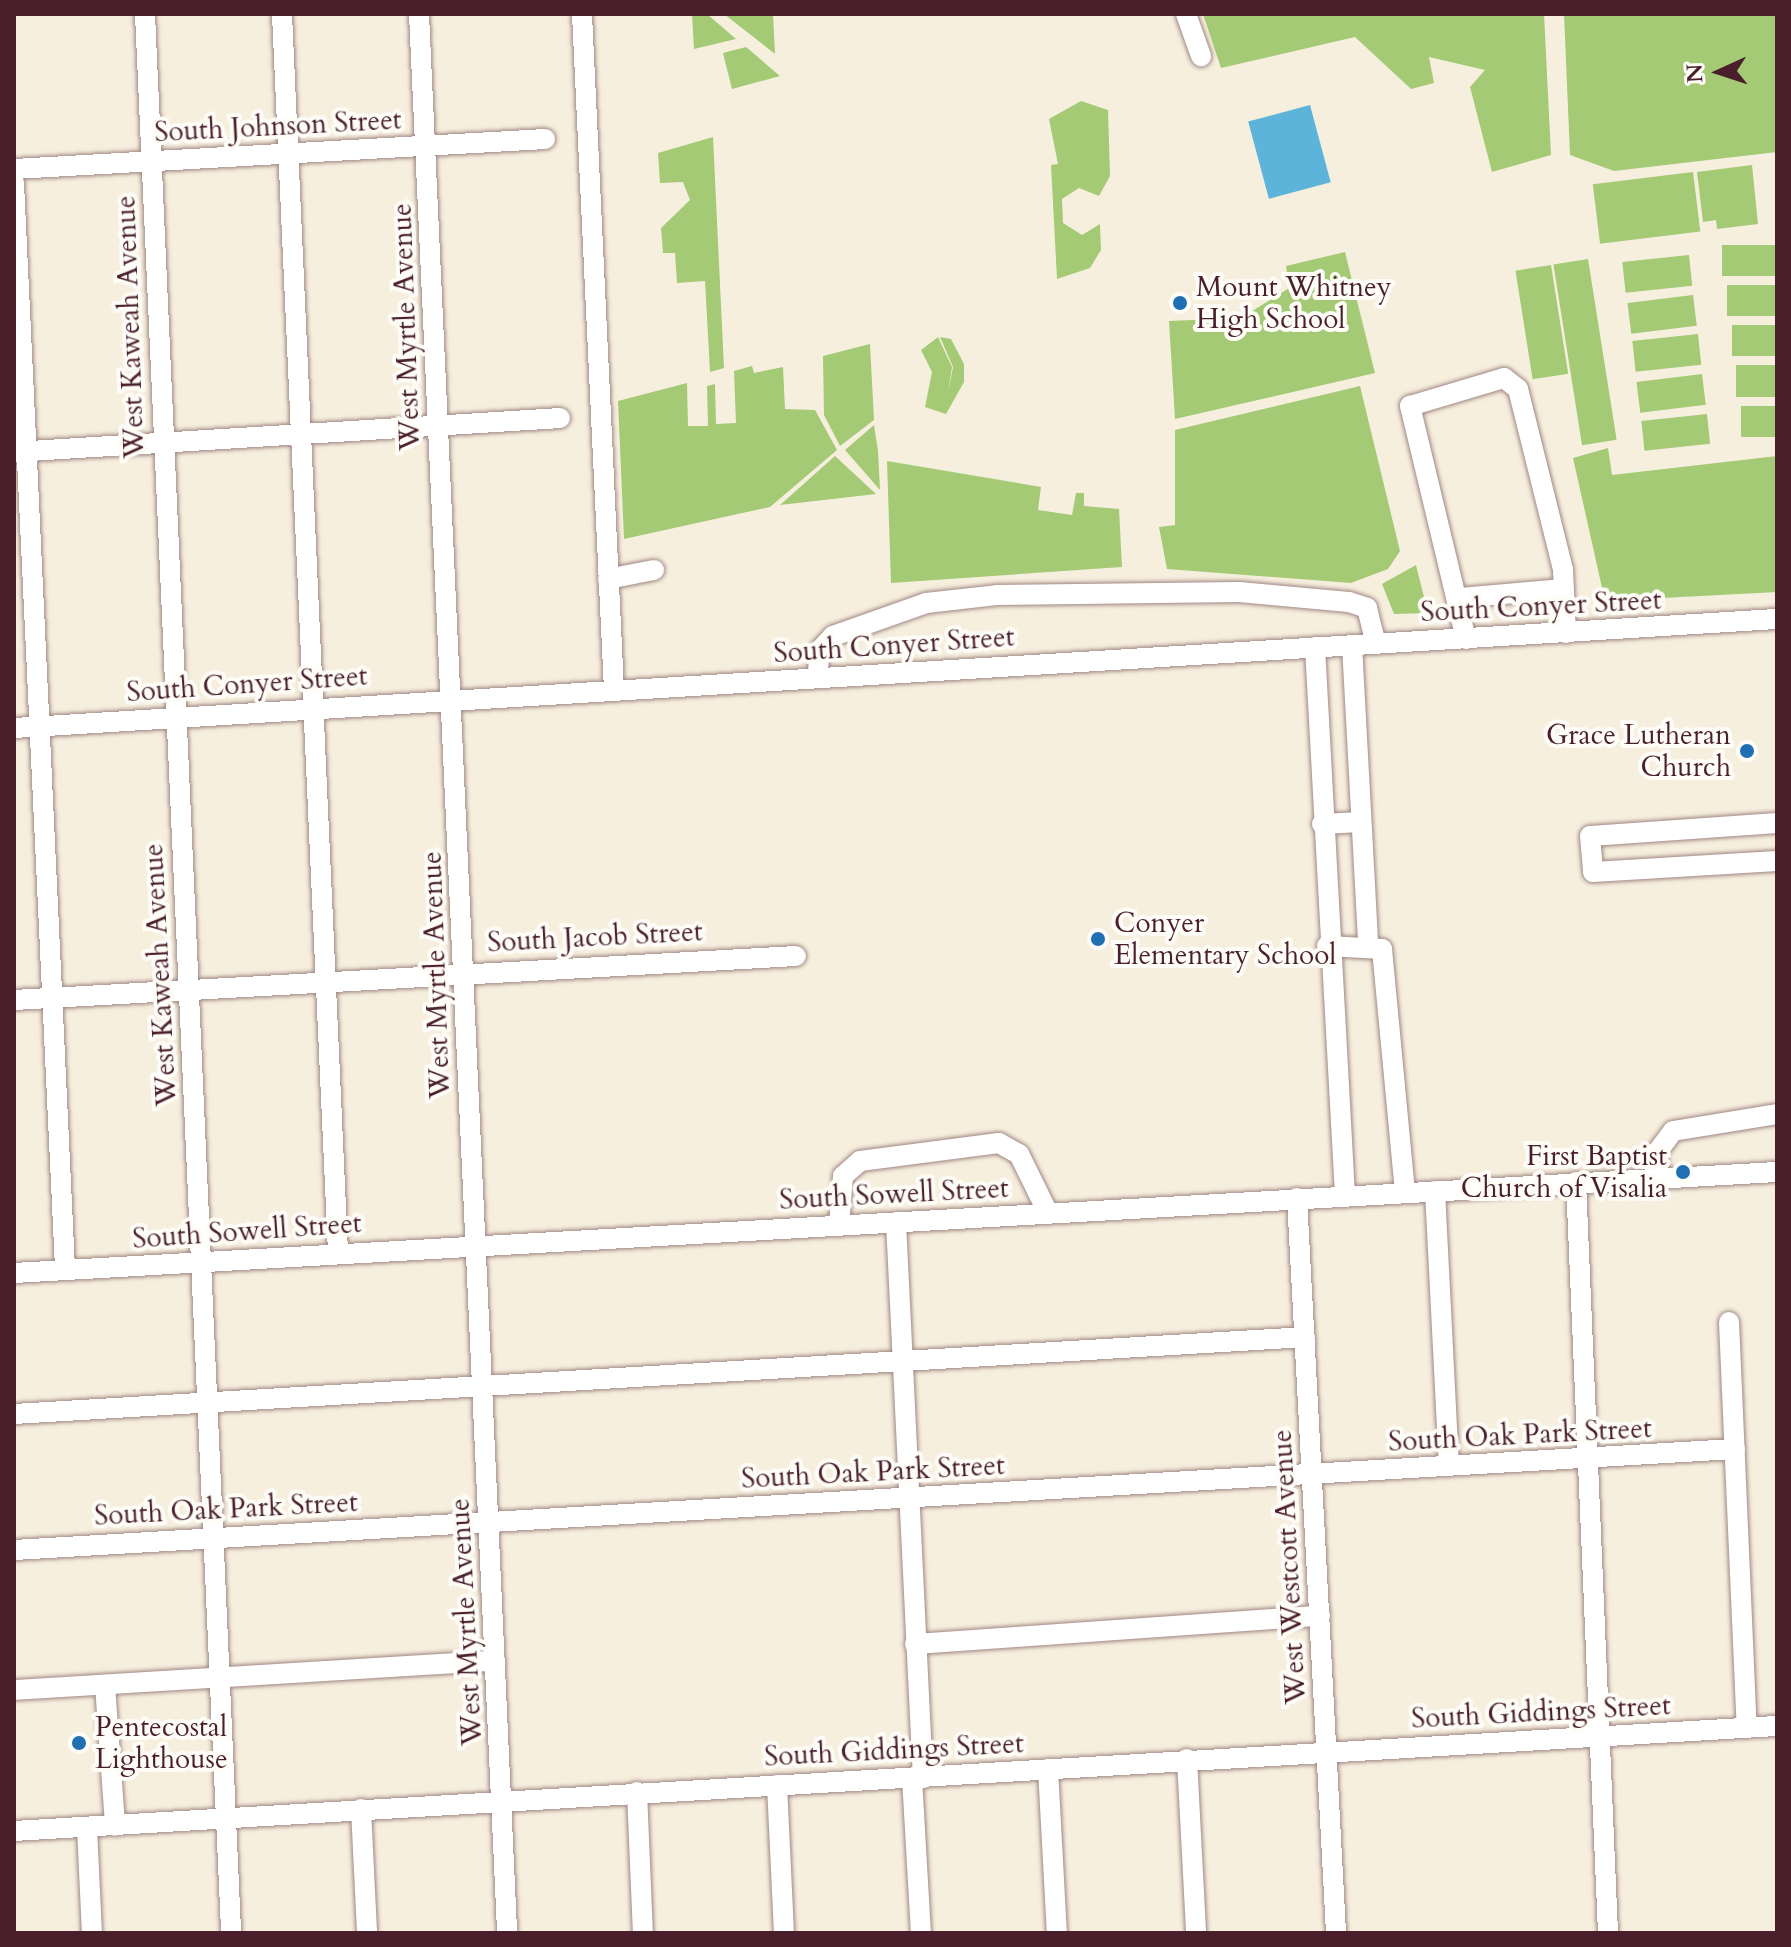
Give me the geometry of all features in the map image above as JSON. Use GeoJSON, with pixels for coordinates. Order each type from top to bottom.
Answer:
{"type":"FeatureCollection","features":[{"type":"Feature","properties":{"kind":"street","name":"West Kaweah Avenue"},"geometry":{"type":"LineString","coordinates":[[145,14],[231,1933]]}},
{"type":"Feature","properties":{"kind":"street"},"geometry":{"type":"LineString","coordinates":[[282,14],[338,1254]]}},
{"type":"Feature","properties":{"kind":"street","name":"West Myrtle Avenue"},"geometry":{"type":"LineString","coordinates":[[419,14],[507,1933]]}},
{"type":"Feature","properties":{"kind":"street"},"geometry":{"type":"LineString","coordinates":[[582,14],[614,691]]}},
{"type":"Feature","properties":{"kind":"street"},"geometry":{"type":"LineString","coordinates":[[1186,14],[1201,56]]}},
{"type":"Feature","properties":{"kind":"street","name":"South Johnson Street"},"geometry":{"type":"LineString","coordinates":[[14,169],[545,139]]}},
{"type":"Feature","properties":{"kind":"street"},"geometry":{"type":"LineString","coordinates":[[14,183],[20,451],[39,726],[65,1270]]}},
{"type":"Feature","properties":{"kind":"street"},"geometry":{"type":"LineString","coordinates":[[1466,639],[1459,598],[1410,406],[1504,378],[1518,389],[1562,589],[1566,633]]}},
{"type":"Feature","properties":{"kind":"street"},"geometry":{"type":"LineString","coordinates":[[20,451],[437,423],[560,418]]}},
{"type":"Feature","properties":{"kind":"street"},"geometry":{"type":"LineString","coordinates":[[608,579],[654,570]]}},
{"type":"Feature","properties":{"kind":"street"},"geometry":{"type":"LineString","coordinates":[[1459,598],[1562,589]]}},
{"type":"Feature","properties":{"kind":"street"},"geometry":{"type":"LineString","coordinates":[[818,678],[819,651],[833,636],[926,603],[997,595],[1239,592],[1349,602],[1367,608],[1376,643]]}},
{"type":"Feature","properties":{"kind":"street","name":"South Conyer Street"},"geometry":{"type":"LineString","coordinates":[[14,728],[1777,619]]}},
{"type":"Feature","properties":{"kind":"street"},"geometry":{"type":"LineString","coordinates":[[1352,645],[1368,944]]}},
{"type":"Feature","properties":{"kind":"street"},"geometry":{"type":"LineString","coordinates":[[1315,647],[1327,946],[1345,1196]]}},
{"type":"Feature","properties":{"kind":"street"},"geometry":{"type":"LineString","coordinates":[[1322,824],[1361,822]]}},
{"type":"Feature","properties":{"kind":"street"},"geometry":{"type":"LineString","coordinates":[[1777,823],[1590,836],[1593,872],[1777,861]]}},
{"type":"Feature","properties":{"kind":"street"},"geometry":{"type":"LineString","coordinates":[[1327,946],[1378,944],[1385,964],[1405,1192]]}},
{"type":"Feature","properties":{"kind":"street","name":"South Jacob Street"},"geometry":{"type":"LineString","coordinates":[[14,1000],[464,971],[796,956]]}},
{"type":"Feature","properties":{"kind":"street"},"geometry":{"type":"LineString","coordinates":[[1658,1178],[1658,1151],[1673,1131],[1777,1114]]}},
{"type":"Feature","properties":{"kind":"street"},"geometry":{"type":"LineString","coordinates":[[839,1225],[843,1176],[860,1161],[999,1143],[1019,1154],[1048,1213]]}},
{"type":"Feature","properties":{"kind":"street","name":"South Sowell Street"},"geometry":{"type":"LineString","coordinates":[[14,1273],[475,1244],[1777,1172]]}},
{"type":"Feature","properties":{"kind":"street"},"geometry":{"type":"LineString","coordinates":[[1576,1182],[1608,1933]]}},
{"type":"Feature","properties":{"kind":"street"},"geometry":{"type":"LineString","coordinates":[[1435,1191],[1449,1466]]}},
{"type":"Feature","properties":{"kind":"street","name":"West Westcott Avenue"},"geometry":{"type":"LineString","coordinates":[[1297,1198],[1336,1933]]}},
{"type":"Feature","properties":{"kind":"street"},"geometry":{"type":"LineString","coordinates":[[896,1222],[915,1644],[921,1933]]}},
{"type":"Feature","properties":{"kind":"street"},"geometry":{"type":"LineString","coordinates":[[1729,1322],[1747,1728]]}},
{"type":"Feature","properties":{"kind":"street"},"geometry":{"type":"LineString","coordinates":[[14,1414],[1305,1337]]}},
{"type":"Feature","properties":{"kind":"street","name":"South Oak Park Street"},"geometry":{"type":"LineString","coordinates":[[14,1550],[211,1536],[1449,1466],[1588,1461],[1735,1449]]}},
{"type":"Feature","properties":{"kind":"street"},"geometry":{"type":"LineString","coordinates":[[915,1644],[1320,1616]]}},
{"type":"Feature","properties":{"kind":"street"},"geometry":{"type":"LineString","coordinates":[[14,1690],[495,1661]]}},
{"type":"Feature","properties":{"kind":"street"},"geometry":{"type":"LineString","coordinates":[[105,1685],[115,1826]]}},
{"type":"Feature","properties":{"kind":"street","name":"South Giddings Street"},"geometry":{"type":"LineString","coordinates":[[14,1831],[502,1799],[918,1778],[1187,1759],[1777,1726]]}},
{"type":"Feature","properties":{"kind":"street"},"geometry":{"type":"LineString","coordinates":[[1187,1759],[1196,1933]]}},
{"type":"Feature","properties":{"kind":"street"},"geometry":{"type":"LineString","coordinates":[[1048,1769],[1057,1933]]}},
{"type":"Feature","properties":{"kind":"street"},"geometry":{"type":"LineString","coordinates":[[777,1785],[784,1933]]}},
{"type":"Feature","properties":{"kind":"street"},"geometry":{"type":"LineString","coordinates":[[637,1792],[643,1933]]}},
{"type":"Feature","properties":{"kind":"street"},"geometry":{"type":"LineString","coordinates":[[361,1809],[367,1933]]}},
{"type":"Feature","properties":{"kind":"street"},"geometry":{"type":"LineString","coordinates":[[87,1828],[92,1933]]}},
{"type":"Feature","properties":{"kind":"green space"},"geometry":{"type":"Polygon","coordinates":[[[692,14],[707,14],[736,39],[694,49],[692,14]]]}},
{"type":"Feature","properties":{"kind":"green space"},"geometry":{"type":"Polygon","coordinates":[[[724,14],[773,14],[775,54],[724,14]]]}},
{"type":"Feature","properties":{"kind":"green space"},"geometry":{"type":"Polygon","coordinates":[[[1203,14],[1544,14],[1551,155],[1492,172],[1470,87],[1485,70],[1429,57],[1434,83],[1411,89],[1355,37],[1221,68],[1203,14]]]}},
{"type":"Feature","properties":{"kind":"green space"},"geometry":{"type":"Polygon","coordinates":[[[1564,14],[1777,14],[1777,152],[1614,171],[1570,155],[1564,14]]]}},
{"type":"Feature","properties":{"kind":"green space"},"geometry":{"type":"Polygon","coordinates":[[[746,47],[780,76],[732,89],[723,53],[746,47]]]}},
{"type":"Feature","properties":{"kind":"green space"},"geometry":{"type":"Polygon","coordinates":[[[1081,101],[1108,110],[1110,176],[1099,196],[1079,188],[1062,199],[1063,223],[1082,235],[1100,224],[1101,250],[1090,268],[1057,279],[1051,165],[1058,164],[1049,119],[1081,101]]]}},
{"type":"Feature","properties":{"kind":"green space"},"geometry":{"type":"Polygon","coordinates":[[[713,137],[724,368],[710,372],[705,281],[677,283],[675,253],[663,253],[661,228],[690,200],[683,182],[660,183],[658,153],[713,137]]]}},
{"type":"Feature","properties":{"kind":"green space"},"geometry":{"type":"Polygon","coordinates":[[[1752,165],[1758,224],[1717,229],[1716,220],[1703,222],[1697,172],[1752,165]]]}},
{"type":"Feature","properties":{"kind":"green space"},"geometry":{"type":"Polygon","coordinates":[[[1693,172],[1700,232],[1600,244],[1593,184],[1693,172]]]}},
{"type":"Feature","properties":{"kind":"green space"},"geometry":{"type":"Polygon","coordinates":[[[1722,245],[1777,245],[1777,276],[1722,276],[1722,245]]]}},
{"type":"Feature","properties":{"kind":"green space"},"geometry":{"type":"Polygon","coordinates":[[[1345,252],[1375,373],[1175,419],[1169,321],[1241,318],[1289,288],[1286,266],[1345,252]]]}},
{"type":"Feature","properties":{"kind":"green space"},"geometry":{"type":"Polygon","coordinates":[[[1689,255],[1692,286],[1626,293],[1622,262],[1689,255]]]}},
{"type":"Feature","properties":{"kind":"green space"},"geometry":{"type":"Polygon","coordinates":[[[1588,259],[1617,440],[1582,445],[1553,264],[1588,259]]]}},
{"type":"Feature","properties":{"kind":"green space"},"geometry":{"type":"Polygon","coordinates":[[[1551,265],[1568,374],[1533,379],[1515,271],[1551,265]]]}},
{"type":"Feature","properties":{"kind":"green space"},"geometry":{"type":"Polygon","coordinates":[[[1727,285],[1777,285],[1777,316],[1727,316],[1727,285]]]}},
{"type":"Feature","properties":{"kind":"green space"},"geometry":{"type":"Polygon","coordinates":[[[1693,295],[1697,326],[1631,334],[1627,303],[1693,295]]]}},
{"type":"Feature","properties":{"kind":"green space"},"geometry":{"type":"Polygon","coordinates":[[[1732,325],[1777,325],[1777,356],[1732,356],[1732,325]]]}},
{"type":"Feature","properties":{"kind":"green space"},"geometry":{"type":"Polygon","coordinates":[[[1698,334],[1701,365],[1636,372],[1632,341],[1698,334]]]}},
{"type":"Feature","properties":{"kind":"green space"},"geometry":{"type":"Polygon","coordinates":[[[938,337],[952,367],[948,393],[953,367],[940,337],[951,339],[964,364],[964,382],[946,414],[925,407],[932,372],[921,350],[938,337]]]}},
{"type":"Feature","properties":{"kind":"green space"},"geometry":{"type":"Polygon","coordinates":[[[870,344],[874,420],[840,446],[824,415],[823,356],[870,344]]]}},
{"type":"Feature","properties":{"kind":"green space"},"geometry":{"type":"Polygon","coordinates":[[[1736,365],[1777,365],[1777,397],[1736,397],[1736,365]]]}},
{"type":"Feature","properties":{"kind":"green space"},"geometry":{"type":"Polygon","coordinates":[[[752,366],[754,373],[783,367],[785,409],[815,410],[837,450],[770,507],[624,539],[618,401],[687,383],[688,426],[708,426],[707,386],[715,384],[716,424],[736,423],[734,371],[752,366]]]}},
{"type":"Feature","properties":{"kind":"green space"},"geometry":{"type":"Polygon","coordinates":[[[1702,374],[1706,405],[1640,413],[1636,382],[1702,374]]]}},
{"type":"Feature","properties":{"kind":"green space"},"geometry":{"type":"Polygon","coordinates":[[[1360,386],[1400,551],[1388,569],[1351,583],[1167,569],[1159,527],[1175,525],[1175,430],[1360,386]]]}},
{"type":"Feature","properties":{"kind":"green space"},"geometry":{"type":"Polygon","coordinates":[[[1741,406],[1777,406],[1777,437],[1741,437],[1741,406]]]}},
{"type":"Feature","properties":{"kind":"green space"},"geometry":{"type":"Polygon","coordinates":[[[1707,414],[1710,444],[1644,451],[1641,421],[1707,414]]]}},
{"type":"Feature","properties":{"kind":"green space"},"geometry":{"type":"Polygon","coordinates":[[[874,425],[878,451],[880,490],[845,450],[874,425]]]}},
{"type":"Feature","properties":{"kind":"green space"},"geometry":{"type":"Polygon","coordinates":[[[1608,448],[1612,475],[1777,456],[1777,592],[1605,601],[1573,458],[1608,448]]]}},
{"type":"Feature","properties":{"kind":"green space"},"geometry":{"type":"Polygon","coordinates":[[[835,456],[876,494],[780,505],[835,456]]]}},
{"type":"Feature","properties":{"kind":"green space"},"geometry":{"type":"Polygon","coordinates":[[[887,461],[1041,487],[1038,510],[1072,515],[1076,493],[1084,493],[1084,506],[1119,509],[1122,567],[891,583],[887,461]]]}},
{"type":"Feature","properties":{"kind":"green space"},"geometry":{"type":"Polygon","coordinates":[[[1416,565],[1428,613],[1394,614],[1382,584],[1416,565]]]}},
{"type":"Feature","properties":{"kind":"water"},"geometry":{"type":"Polygon","coordinates":[[[1310,105],[1331,182],[1269,199],[1248,122],[1310,105]]]}},
{"type":"Feature","properties":{"kind":"place","name":"Mount Whitney High School"},"geometry":{"type":"Point","coordinates":[1180,303]}},
{"type":"Feature","properties":{"kind":"place","name":"Grace Lutheran Church"},"geometry":{"type":"Point","coordinates":[1747,751]}},
{"type":"Feature","properties":{"kind":"place","name":"Conyer Elementary School"},"geometry":{"type":"Point","coordinates":[1098,939]}},
{"type":"Feature","properties":{"kind":"place","name":"First Baptist Church of Visalia"},"geometry":{"type":"Point","coordinates":[1683,1172]}},
{"type":"Feature","properties":{"kind":"place","name":"Pentecostal Lighthouse"},"geometry":{"type":"Point","coordinates":[79,1743]}}]}
